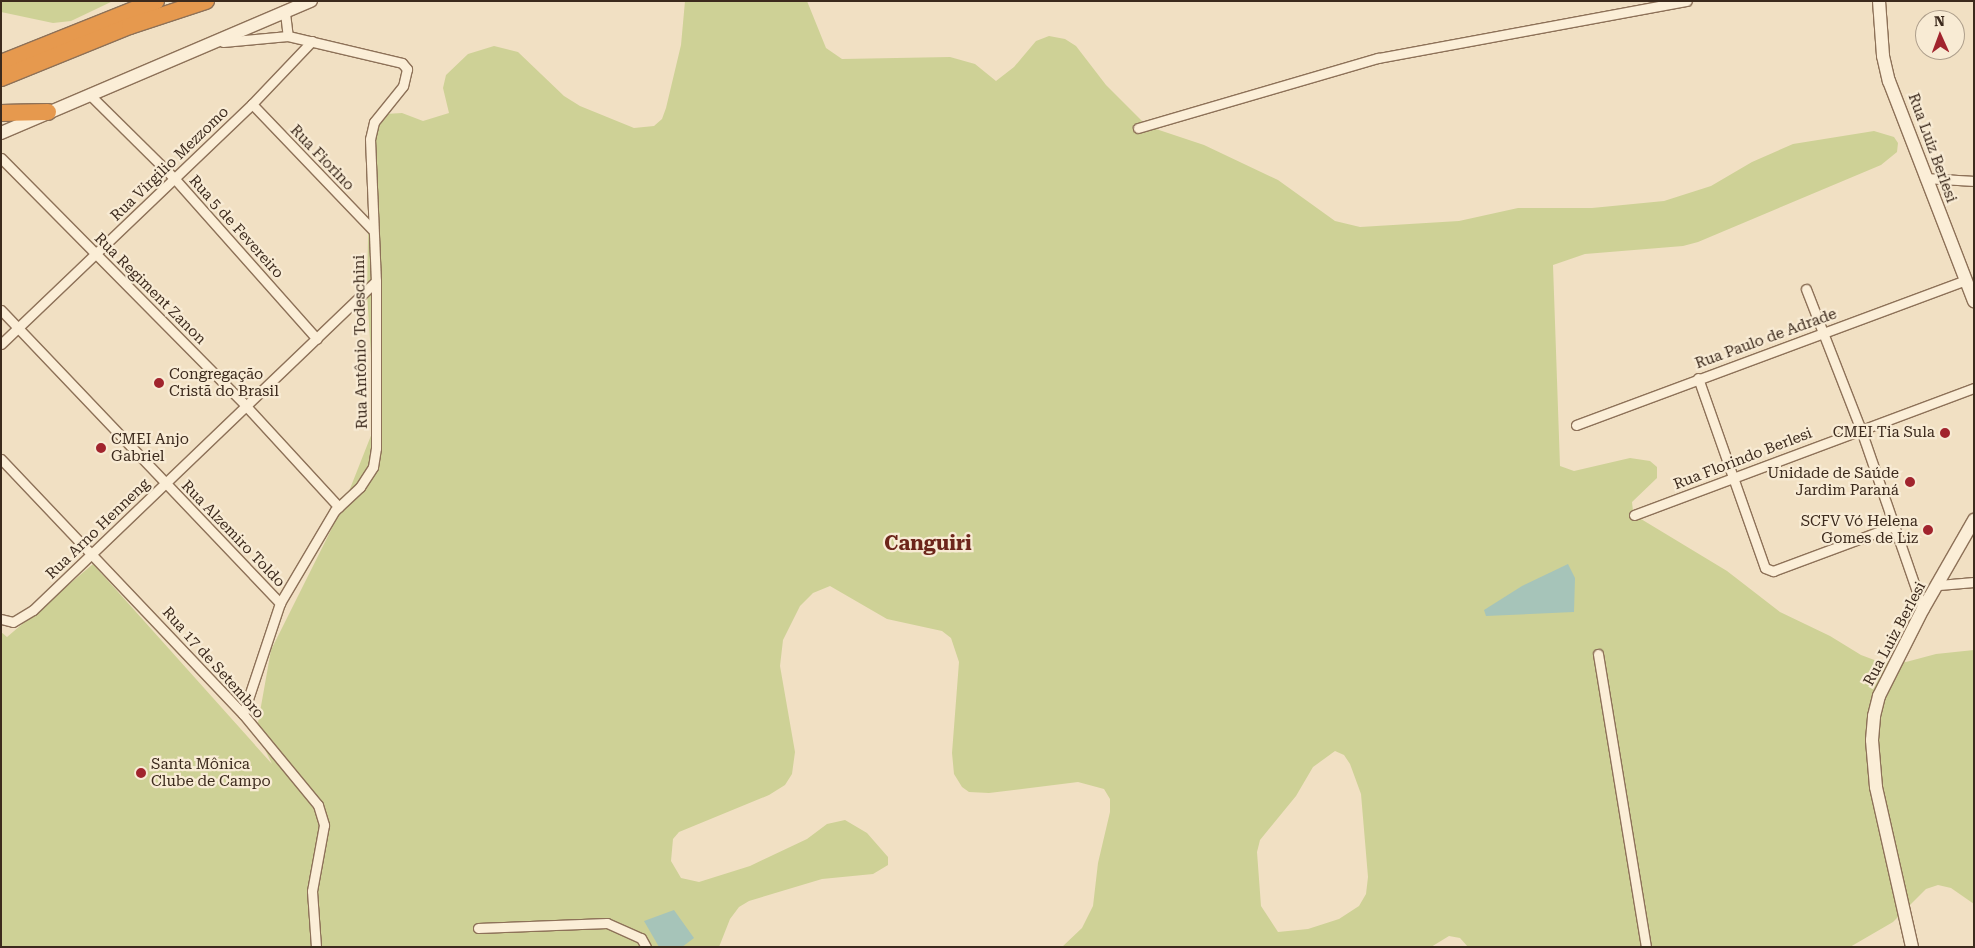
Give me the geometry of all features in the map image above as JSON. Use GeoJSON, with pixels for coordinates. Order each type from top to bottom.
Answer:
{"type":"FeatureCollection","features":[{"type":"Feature","properties":{"kind":"highway"},"geometry":{"type":"LineString","coordinates":[[1,63],[156,1]]}},
{"type":"Feature","properties":{"kind":"highway"},"geometry":{"type":"LineString","coordinates":[[1,78],[130,26],[206,1]]}},
{"type":"Feature","properties":{"kind":"highway"},"geometry":{"type":"LineString","coordinates":[[1,113],[48,112]]}},
{"type":"Feature","properties":{"kind":"street"},"geometry":{"type":"LineString","coordinates":[[1,133],[89,94],[217,43],[311,1]]}},
{"type":"Feature","properties":{"kind":"street"},"geometry":{"type":"LineString","coordinates":[[1138,128],[1378,58],[1687,1]]}},
{"type":"Feature","properties":{"kind":"street","name":"Rua Luiz Berlesi"},"geometry":{"type":"LineString","coordinates":[[1879,1],[1883,56],[1924,178],[1974,302]]}},
{"type":"Feature","properties":{"kind":"street"},"geometry":{"type":"LineString","coordinates":[[285,12],[288,36]]}},
{"type":"Feature","properties":{"kind":"street","name":"Rua Antônio Todeschini"},"geometry":{"type":"LineString","coordinates":[[217,43],[288,36],[402,63],[407,70],[403,86],[374,122],[370,138],[376,281],[376,448],[373,466],[360,487],[339,507],[280,603],[243,714]]}},
{"type":"Feature","properties":{"kind":"street","name":"Rua Virgilio Mezzomo"},"geometry":{"type":"LineString","coordinates":[[1,344],[97,255],[252,104],[312,42]]}},
{"type":"Feature","properties":{"kind":"street","name":"Rua 5 de Fevereiro"},"geometry":{"type":"LineString","coordinates":[[89,94],[174,178],[317,339]]}},
{"type":"Feature","properties":{"kind":"street","name":"Rua Fiorino"},"geometry":{"type":"LineString","coordinates":[[252,104],[373,230]]}},
{"type":"Feature","properties":{"kind":"street","name":"Rua Regiment Zanon"},"geometry":{"type":"LineString","coordinates":[[1,158],[246,406],[339,507]]}},
{"type":"Feature","properties":{"kind":"street"},"geometry":{"type":"LineString","coordinates":[[1924,178],[1972,180]]}},
{"type":"Feature","properties":{"kind":"street","name":"Rua Paulo de Adrade"},"geometry":{"type":"LineString","coordinates":[[1576,425],[1698,378],[1966,280]]}},
{"type":"Feature","properties":{"kind":"street","name":"Rua Arno Henneng"},"geometry":{"type":"LineString","coordinates":[[1,619],[13,622],[33,610],[376,281]]}},
{"type":"Feature","properties":{"kind":"street"},"geometry":{"type":"LineString","coordinates":[[1806,289],[1861,430],[1923,609]]}},
{"type":"Feature","properties":{"kind":"street","name":"Rua Alzemiro Toldo"},"geometry":{"type":"LineString","coordinates":[[1,310],[280,603]]}},
{"type":"Feature","properties":{"kind":"street"},"geometry":{"type":"LineString","coordinates":[[1698,378],[1765,568],[1773,571],[1894,526]]}},
{"type":"Feature","properties":{"kind":"street","name":"Rua Florindo Berlesi"},"geometry":{"type":"LineString","coordinates":[[1634,515],[1974,388]]}},
{"type":"Feature","properties":{"kind":"street","name":"Rua 17 de Setembro"},"geometry":{"type":"LineString","coordinates":[[1,459],[93,553],[243,714],[318,805],[324,825],[312,891],[312,920],[316,947]]}},
{"type":"Feature","properties":{"kind":"street","name":"Rua Luiz Berlesi"},"geometry":{"type":"LineString","coordinates":[[1912,947],[1876,787],[1872,740],[1879,696],[1923,609],[1939,585],[1974,520]]}},
{"type":"Feature","properties":{"kind":"street"},"geometry":{"type":"LineString","coordinates":[[1939,585],[1974,582]]}},
{"type":"Feature","properties":{"kind":"street"},"geometry":{"type":"LineString","coordinates":[[1598,654],[1646,947]]}},
{"type":"Feature","properties":{"kind":"street"},"geometry":{"type":"LineString","coordinates":[[478,928],[607,923],[641,938],[646,947]]}},
{"type":"Feature","properties":{"kind":"green space"},"geometry":{"type":"Polygon","coordinates":[[[1,1],[113,1],[71,21],[53,23],[1,12],[1,1]]]}},
{"type":"Feature","properties":{"kind":"green space"},"geometry":{"type":"Polygon","coordinates":[[[685,1],[807,1],[826,48],[842,59],[950,57],[975,64],[996,81],[1014,67],[1036,41],[1049,36],[1065,39],[1076,46],[1106,85],[1147,126],[1204,145],[1278,180],[1335,221],[1360,227],[1459,221],[1518,208],[1592,208],[1664,201],[1711,186],[1752,162],[1793,144],[1874,131],[1894,137],[1898,143],[1897,152],[1881,165],[1698,242],[1683,246],[1585,254],[1553,265],[1560,466],[1574,471],[1630,458],[1650,461],[1657,467],[1657,478],[1632,502],[1633,511],[1641,519],[1727,571],[1780,612],[1830,636],[1861,655],[1877,661],[1906,662],[1936,654],[1974,650],[1974,904],[1951,888],[1938,885],[1926,889],[1893,922],[1850,947],[1468,947],[1460,938],[1449,936],[1431,947],[1062,947],[1082,928],[1093,906],[1098,863],[1110,812],[1110,799],[1104,789],[1078,782],[989,793],[969,792],[962,787],[954,774],[952,753],[959,662],[951,638],[942,631],[887,619],[830,586],[813,593],[800,606],[783,640],[780,666],[795,752],[792,774],[785,785],[769,795],[679,832],[673,839],[671,861],[681,878],[699,882],[750,866],[807,839],[827,824],[845,820],[867,833],[888,857],[888,865],[873,874],[822,879],[749,901],[739,907],[730,919],[719,947],[1,947],[1,632],[7,637],[93,564],[272,764],[258,735],[258,723],[271,650],[344,504],[372,433],[374,402],[367,293],[370,133],[385,114],[402,113],[423,121],[449,113],[443,88],[446,75],[468,54],[494,46],[518,52],[564,96],[580,106],[634,128],[654,126],[662,119],[666,108],[681,45],[685,1]],[[1335,751],[1313,767],[1296,796],[1260,840],[1257,852],[1261,906],[1278,932],[1308,929],[1339,919],[1359,906],[1366,894],[1368,877],[1361,794],[1350,764],[1344,755],[1335,751]]]}},
{"type":"Feature","properties":{"kind":"water"},"geometry":{"type":"Polygon","coordinates":[[[1568,564],[1575,578],[1574,612],[1486,616],[1484,610],[1522,586],[1568,564]]]}},
{"type":"Feature","properties":{"kind":"water"},"geometry":{"type":"Polygon","coordinates":[[[674,910],[694,938],[682,947],[659,947],[644,921],[674,910]]]}},
{"type":"Feature","properties":{"kind":"place","name":"Congregação Cristã do Brasil"},"geometry":{"type":"Point","coordinates":[159,383]}},
{"type":"Feature","properties":{"kind":"place","name":"CMEI Tia Sula"},"geometry":{"type":"Point","coordinates":[1945,433]}},
{"type":"Feature","properties":{"kind":"place","name":"CMEI Anjo Gabriel"},"geometry":{"type":"Point","coordinates":[101,448]}},
{"type":"Feature","properties":{"kind":"place","name":"Unidade de Saúde Jardim Paraná"},"geometry":{"type":"Point","coordinates":[1910,482]}},
{"type":"Feature","properties":{"kind":"place","name":"SCFV Vó Helena Gomes de Liz"},"geometry":{"type":"Point","coordinates":[1928,530]}},
{"type":"Feature","properties":{"kind":"place","name":"Santa Mônica Clube de Campo"},"geometry":{"type":"Point","coordinates":[141,773]}},
{"type":"Feature","properties":{"kind":"district","name":"Canguiri"},"geometry":{"type":"Point","coordinates":[928,543]}}]}
